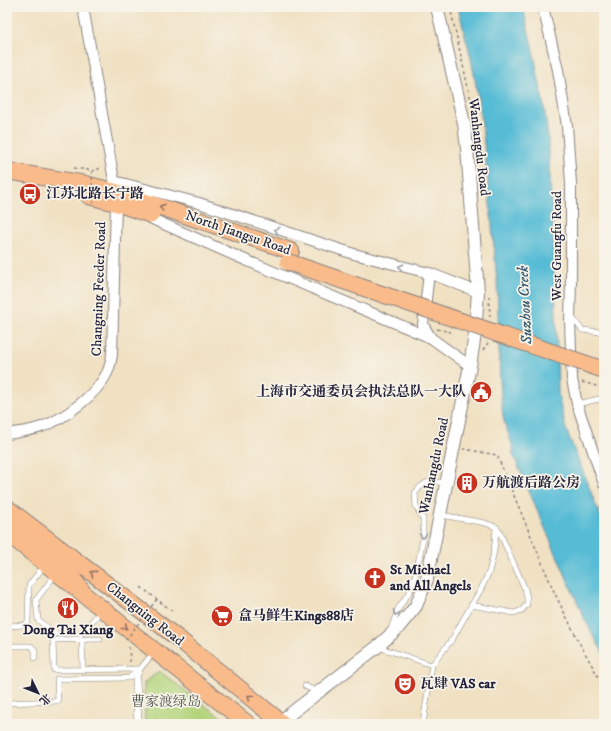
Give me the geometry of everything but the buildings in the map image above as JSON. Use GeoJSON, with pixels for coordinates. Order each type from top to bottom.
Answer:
{"type":"FeatureCollection","features":[{"type":"Feature","properties":{"kind":"main road","name":"North Jiangsu Road"},"geometry":{"type":"LineString","coordinates":[[7,171],[85,184],[115,192],[289,257],[464,316]]}},
{"type":"Feature","properties":{"kind":"main road","name":"North Jiangsu Road"},"geometry":{"type":"LineString","coordinates":[[7,181],[87,195],[115,192]]}},
{"type":"Feature","properties":{"kind":"main road"},"geometry":{"type":"LineString","coordinates":[[464,316],[604,358]]}},
{"type":"Feature","properties":{"kind":"main road"},"geometry":{"type":"LineString","coordinates":[[464,316],[604,370]]}},
{"type":"Feature","properties":{"kind":"main road","name":"Changning Road"},"geometry":{"type":"LineString","coordinates":[[7,508],[180,640],[280,723]]}},
{"type":"Feature","properties":{"kind":"main road"},"geometry":{"type":"LineString","coordinates":[[7,518],[38,541],[56,557],[85,595]]}},
{"type":"Feature","properties":{"kind":"main road","name":"Changning Road"},"geometry":{"type":"LineString","coordinates":[[9,537],[51,568],[248,724]]}},
{"type":"Feature","properties":{"kind":"street","name":"Changning Feeder Road"},"geometry":{"type":"LineString","coordinates":[[7,434],[43,427],[61,418],[76,407],[100,384],[108,372],[112,355],[115,192],[83,7]]}},
{"type":"Feature","properties":{"kind":"street","name":"Wanhangdu Road"},"geometry":{"type":"LineString","coordinates":[[280,723],[388,638],[416,606],[427,579],[470,366],[475,334],[478,292],[464,123],[437,7]]}},
{"type":"Feature","properties":{"kind":"street","name":"West Guangfu Road"},"geometry":{"type":"LineString","coordinates":[[543,7],[558,70],[567,126],[571,183],[570,315],[572,379],[577,404],[604,484]]}},
{"type":"Feature","properties":{"kind":"street"},"geometry":{"type":"LineString","coordinates":[[115,192],[199,203],[354,254],[429,273],[478,292]]}},
{"type":"Feature","properties":{"kind":"street"},"geometry":{"type":"LineString","coordinates":[[150,218],[431,338],[470,366]]}},
{"type":"Feature","properties":{"kind":"street"},"geometry":{"type":"LineString","coordinates":[[429,273],[424,325],[431,338]]}},
{"type":"Feature","properties":{"kind":"street"},"geometry":{"type":"LineString","coordinates":[[136,680],[138,724]]}},
{"type":"Feature","properties":{"kind":"lane"},"geometry":{"type":"LineString","coordinates":[[570,315],[582,330],[604,334]]}},
{"type":"Feature","properties":{"kind":"lane"},"geometry":{"type":"LineString","coordinates":[[577,404],[604,398]]}},
{"type":"Feature","properties":{"kind":"lane"},"geometry":{"type":"LineString","coordinates":[[388,638],[398,609],[410,591],[424,539],[423,519],[416,506],[415,493],[421,486],[430,481],[446,483]]}},
{"type":"Feature","properties":{"kind":"lane"},"geometry":{"type":"LineString","coordinates":[[440,515],[485,523],[496,527],[525,589],[527,598],[526,604],[522,610],[514,614],[471,605]]}},
{"type":"Feature","properties":{"kind":"lane"},"geometry":{"type":"LineString","coordinates":[[423,724],[432,665],[453,638],[481,590],[494,556],[496,527]]}},
{"type":"Feature","properties":{"kind":"lane"},"geometry":{"type":"LineString","coordinates":[[51,568],[36,600],[38,620],[56,634],[81,634],[103,609]]}},
{"type":"Feature","properties":{"kind":"lane"},"geometry":{"type":"LineString","coordinates":[[7,626],[24,625],[28,622],[29,585],[51,568]]}},
{"type":"Feature","properties":{"kind":"lane"},"geometry":{"type":"LineString","coordinates":[[82,639],[83,670]]}},
{"type":"Feature","properties":{"kind":"lane"},"geometry":{"type":"LineString","coordinates":[[100,639],[53,640],[54,670],[140,669]]}},
{"type":"Feature","properties":{"kind":"lane"},"geometry":{"type":"LineString","coordinates":[[7,646],[31,646],[35,650],[35,658]]}},
{"type":"Feature","properties":{"kind":"lane"},"geometry":{"type":"LineString","coordinates":[[377,647],[432,665]]}},
{"type":"Feature","properties":{"kind":"lane"},"geometry":{"type":"LineString","coordinates":[[7,703],[58,701],[57,679],[129,678],[140,669],[155,651]]}},
{"type":"Feature","properties":{"kind":"lane"},"geometry":{"type":"LineString","coordinates":[[136,680],[140,669]]}},
{"type":"Feature","properties":{"kind":"lane"},"geometry":{"type":"LineString","coordinates":[[305,686],[318,693]]}},
{"type":"Feature","properties":{"kind":"path"},"geometry":{"type":"LineString","coordinates":[[74,168],[96,171],[101,168],[102,164]]}},
{"type":"Feature","properties":{"kind":"path"},"geometry":{"type":"LineString","coordinates":[[92,171],[93,206]]}},
{"type":"Feature","properties":{"kind":"path"},"geometry":{"type":"LineString","coordinates":[[424,325],[451,332]]}},
{"type":"Feature","properties":{"kind":"path"},"geometry":{"type":"LineString","coordinates":[[572,379],[604,388]]}},
{"type":"Feature","properties":{"kind":"path"},"geometry":{"type":"LineString","coordinates":[[453,448],[497,455],[556,594],[580,644],[604,687]]}},
{"type":"Feature","properties":{"kind":"path"},"geometry":{"type":"LineString","coordinates":[[141,587],[172,611]]}},
{"type":"Feature","properties":{"kind":"path"},"geometry":{"type":"LineString","coordinates":[[126,640],[157,600]]}},
{"type":"Feature","properties":{"kind":"green space","name":"曹家渡绿岛"},"geometry":{"type":"Polygon","coordinates":[[[159,671],[230,724],[145,724],[144,683],[159,671]]]}},
{"type":"Feature","properties":{"kind":"water","name":"Suzhou Creek"},"geometry":{"type":"Polygon","coordinates":[[[458,7],[523,7],[534,55],[545,112],[548,138],[555,278],[558,392],[566,429],[604,525],[604,655],[585,620],[512,452],[514,450],[504,421],[500,381],[497,281],[482,124],[471,58],[458,7]]]}},
{"type":"Feature","properties":{"kind":"place","name":"江苏北路长宁路"},"geometry":{"type":"Point","coordinates":[30,194]}},
{"type":"Feature","properties":{"kind":"place","name":"上海市交通委员会执法总队一大队"},"geometry":{"type":"Point","coordinates":[481,392]}},
{"type":"Feature","properties":{"kind":"place","name":"万航渡后路公房"},"geometry":{"type":"Point","coordinates":[467,483]}},
{"type":"Feature","properties":{"kind":"place","name":"St Michael and All Angels"},"geometry":{"type":"Point","coordinates":[375,578]}},
{"type":"Feature","properties":{"kind":"place","name":"Dong Tai Xiang"},"geometry":{"type":"Point","coordinates":[68,608]}},
{"type":"Feature","properties":{"kind":"place","name":"盒马鲜生Kings88店"},"geometry":{"type":"Point","coordinates":[222,616]}},
{"type":"Feature","properties":{"kind":"place","name":"瓦肆 VAS ear"},"geometry":{"type":"Point","coordinates":[405,684]}}]}
